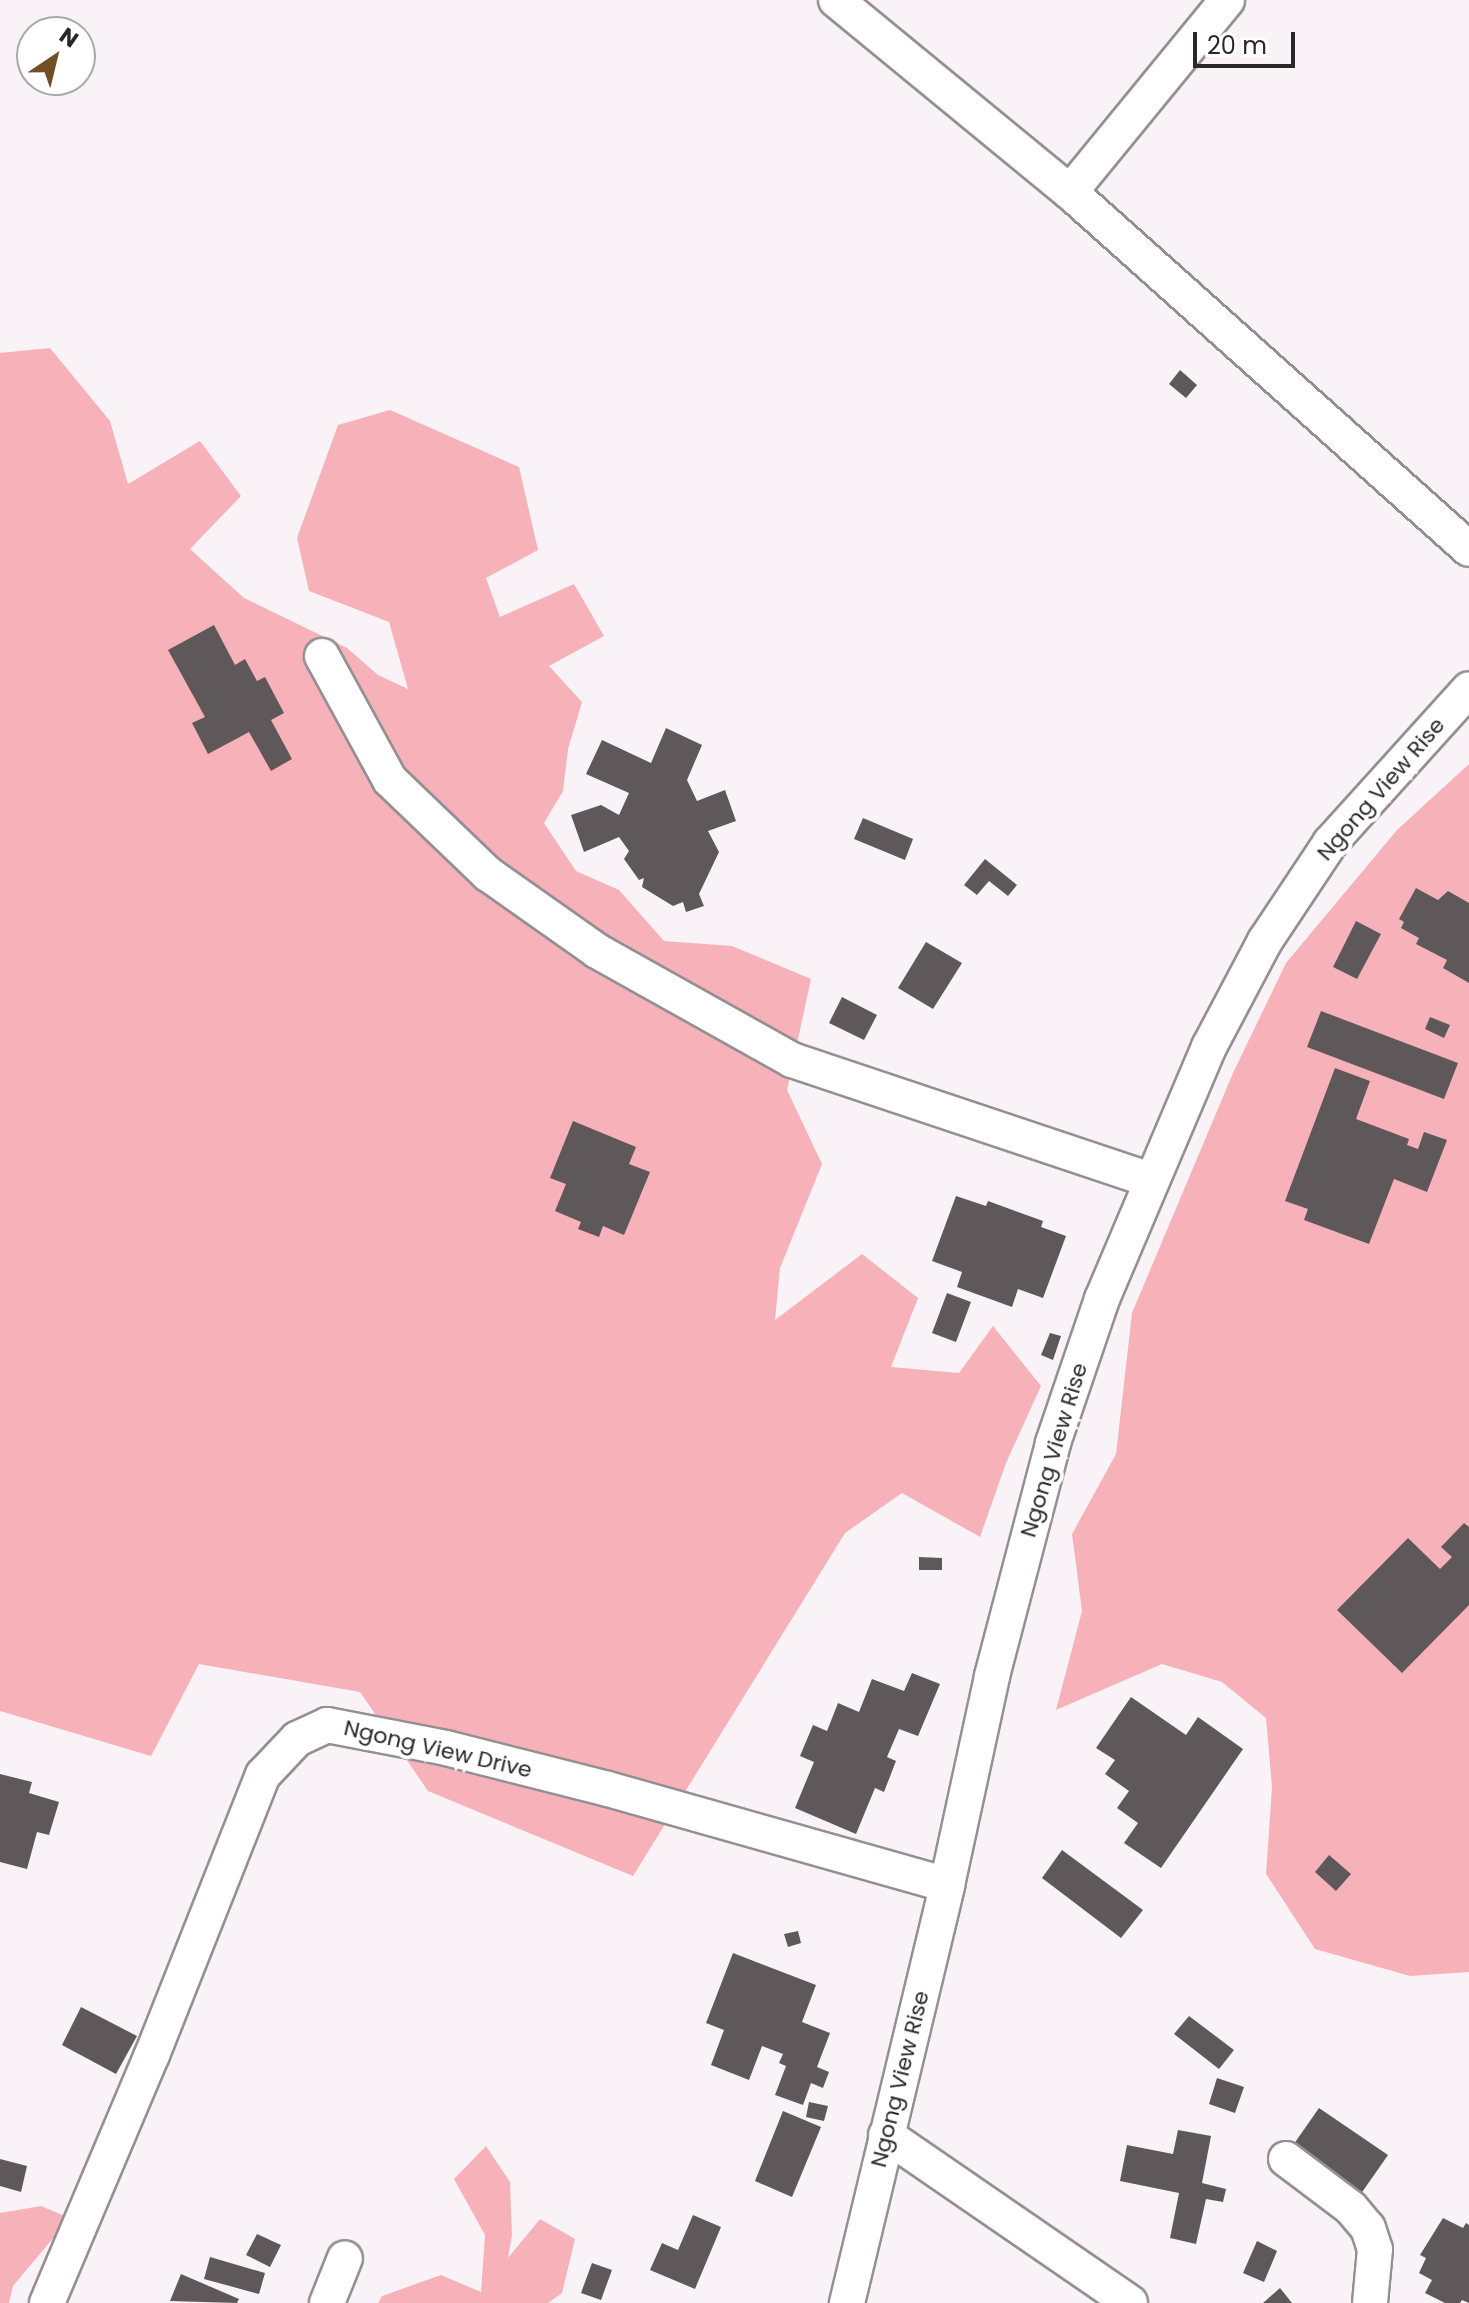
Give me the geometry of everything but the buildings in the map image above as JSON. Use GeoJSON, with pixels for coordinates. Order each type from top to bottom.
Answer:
{"type":"FeatureCollection","features":[{"type":"Feature","properties":{"kind":"street"},"geometry":{"type":"LineString","coordinates":[[836,0],[1070,192],[1469,549]]}},
{"type":"Feature","properties":{"kind":"street"},"geometry":{"type":"LineString","coordinates":[[1070,192],[1227,0]]}},
{"type":"Feature","properties":{"kind":"street"},"geometry":{"type":"LineString","coordinates":[[322,656],[390,780],[488,874],[597,951],[792,1060],[1150,1180]]}},
{"type":"Feature","properties":{"kind":"street","name":"Ngong View Rise"},"geometry":{"type":"LineString","coordinates":[[847,2303],[947,1885],[992,1676],[1053,1443],[1102,1299],[1209,1047],[1265,941],[1330,843],[1469,689]]}},
{"type":"Feature","properties":{"kind":"street","name":"Ngong View Drive"},"geometry":{"type":"LineString","coordinates":[[47,2303],[152,2055],[263,1775],[297,1739],[327,1725],[446,1748],[608,1789],[947,1885]]}},
{"type":"Feature","properties":{"kind":"street"},"geometry":{"type":"LineString","coordinates":[[886,2135],[1130,2303]]}},
{"type":"Feature","properties":{"kind":"street"},"geometry":{"type":"LineString","coordinates":[[1286,2159],[1351,2208],[1368,2228],[1375,2249],[1370,2303]]}},
{"type":"Feature","properties":{"kind":"street"},"geometry":{"type":"LineString","coordinates":[[327,2303],[345,2258]]}},
{"type":"Feature","properties":{"kind":"shaded area"},"geometry":{"type":"Polygon","coordinates":[[[50,348],[110,421],[128,484],[200,441],[241,496],[190,549],[244,598],[347,648],[378,675],[408,689],[389,622],[309,591],[297,538],[338,425],[390,410],[519,467],[538,550],[486,578],[500,617],[574,584],[604,636],[549,666],[582,702],[568,749],[563,791],[544,823],[576,871],[619,890],[664,941],[732,946],[811,979],[787,1090],[822,1164],[780,1268],[775,1320],[862,1254],[918,1298],[891,1367],[959,1373],[993,1326],[1041,1386],[1006,1463],[980,1537],[902,1493],[845,1533],[633,1876],[428,1791],[360,1692],[199,1664],[151,1756],[0,1711],[0,353],[50,348]]]}},
{"type":"Feature","properties":{"kind":"shaded area"},"geometry":{"type":"Polygon","coordinates":[[[1469,764],[1469,1972],[1410,1976],[1315,1949],[1266,1874],[1272,1787],[1266,1718],[1222,1682],[1162,1664],[1056,1710],[1082,1611],[1072,1534],[1116,1454],[1132,1313],[1233,1073],[1286,963],[1397,830],[1469,764]]]}},
{"type":"Feature","properties":{"kind":"shaded area"},"geometry":{"type":"Polygon","coordinates":[[[486,2146],[510,2182],[512,2235],[508,2258],[540,2219],[575,2239],[562,2293],[548,2303],[378,2303],[382,2296],[441,2275],[481,2292],[485,2235],[454,2179],[486,2146]]]}},
{"type":"Feature","properties":{"kind":"shaded area"},"geometry":{"type":"Polygon","coordinates":[[[41,2206],[70,2218],[13,2286],[9,2303],[0,2303],[0,2213],[41,2206]]]}}]}
